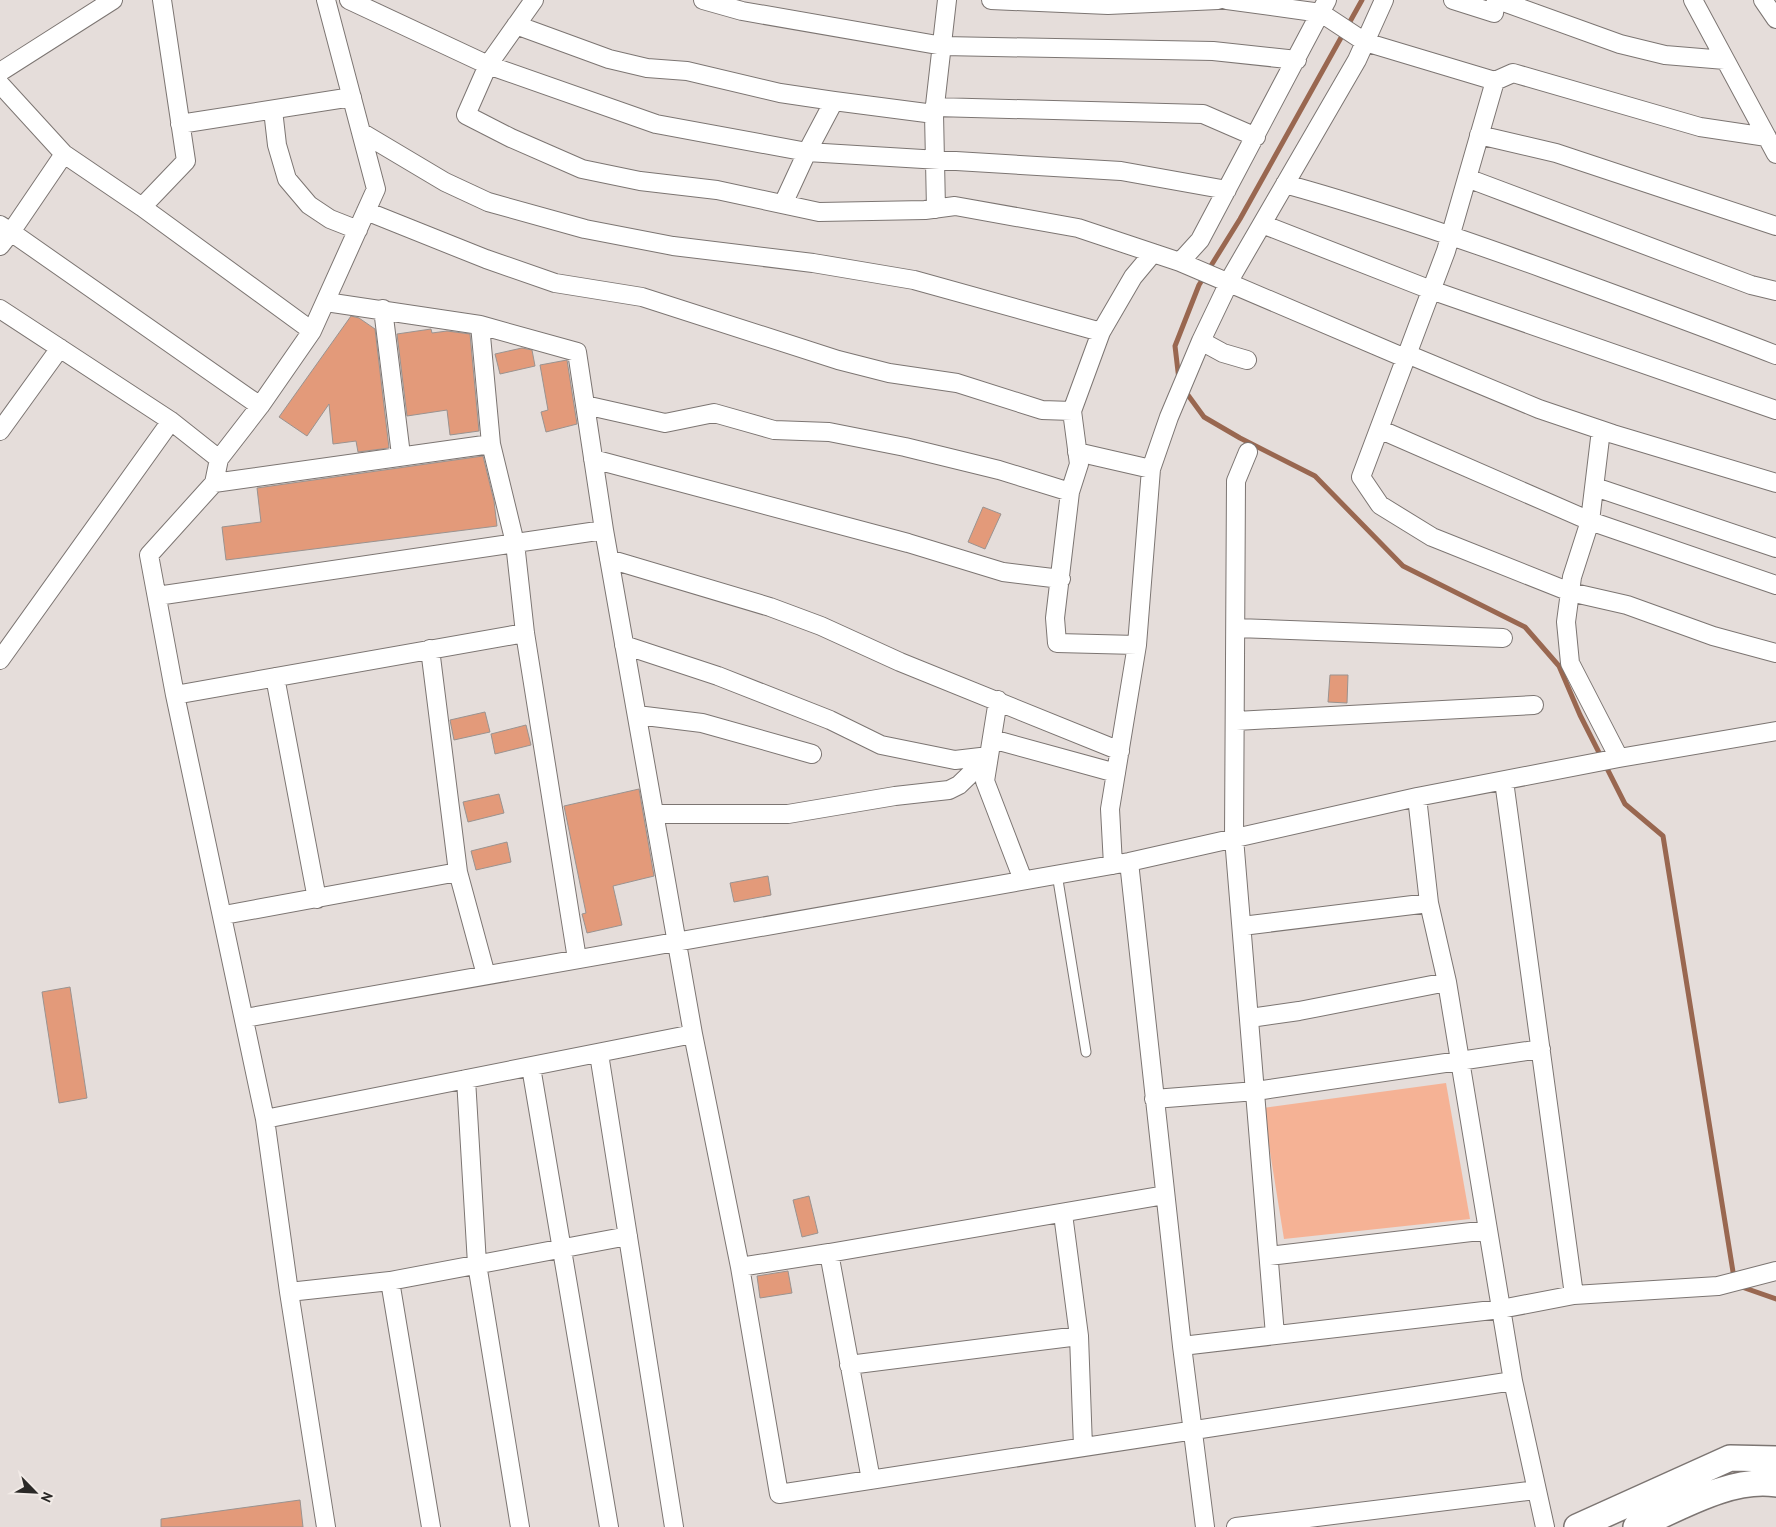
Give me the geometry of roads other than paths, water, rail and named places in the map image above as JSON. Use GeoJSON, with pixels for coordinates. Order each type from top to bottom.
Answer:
{"type":"FeatureCollection","features":[{"type":"Feature","properties":{"kind":"street"},"geometry":{"type":"LineString","coordinates":[[3,66],[113,0]]}},
{"type":"Feature","properties":{"kind":"street"},"geometry":{"type":"LineString","coordinates":[[142,207],[186,161],[162,0]]}},
{"type":"Feature","properties":{"kind":"street"},"geometry":{"type":"LineString","coordinates":[[326,0],[376,189],[312,331],[260,406],[219,459],[214,484],[149,555],[175,695],[224,915],[265,1119],[289,1292],[326,1527]]}},
{"type":"Feature","properties":{"kind":"street"},"geometry":{"type":"LineString","coordinates":[[349,0],[488,65],[656,124],[807,152],[1121,171],[1227,190]]}},
{"type":"Feature","properties":{"kind":"street"},"geometry":{"type":"LineString","coordinates":[[534,0],[488,65],[466,115],[511,138],[582,169],[640,181],[717,190],[819,212],[936,209],[955,206],[1078,228],[1180,262],[1228,284],[1539,409],[1601,430],[1776,483]]}},
{"type":"Feature","properties":{"kind":"street"},"geometry":{"type":"LineString","coordinates":[[703,0],[742,11],[943,46],[1213,51],[1297,60]]}},
{"type":"Feature","properties":{"kind":"street"},"geometry":{"type":"LineString","coordinates":[[936,209],[935,111],[947,0]]}},
{"type":"Feature","properties":{"kind":"street"},"geometry":{"type":"LineString","coordinates":[[991,0],[1108,5],[1218,0]]}},
{"type":"Feature","properties":{"kind":"street"},"geometry":{"type":"LineString","coordinates":[[1227,0],[1324,7],[1365,42],[1495,82],[1513,73],[1700,127],[1767,137]]}},
{"type":"Feature","properties":{"kind":"street"},"geometry":{"type":"LineString","coordinates":[[1205,1527],[1154,1099],[1121,863],[1110,809],[1137,645],[1151,469],[1168,417],[1228,284],[1365,42],[1384,0]]}},
{"type":"Feature","properties":{"kind":"street"},"geometry":{"type":"LineString","coordinates":[[1453,0],[1494,13],[1497,0],[1620,44],[1665,55],[1725,60]]}},
{"type":"Feature","properties":{"kind":"street"},"geometry":{"type":"LineString","coordinates":[[1693,0],[1776,154]]}},
{"type":"Feature","properties":{"kind":"street"},"geometry":{"type":"LineString","coordinates":[[1762,0],[1776,18]]}},
{"type":"Feature","properties":{"kind":"street"},"geometry":{"type":"LineString","coordinates":[[1180,262],[1200,240],[1324,7]]}},
{"type":"Feature","properties":{"kind":"street"},"geometry":{"type":"LineString","coordinates":[[516,25],[609,59],[647,68],[687,71],[780,93],[834,101],[935,111],[1203,114],[1256,137]]}},
{"type":"Feature","properties":{"kind":"street"},"geometry":{"type":"LineString","coordinates":[[1495,82],[1450,235],[1361,476],[1380,505],[1432,537],[1570,592],[1626,605],[1713,636],[1776,653]]}},
{"type":"Feature","properties":{"kind":"street"},"geometry":{"type":"LineString","coordinates":[[2,91],[64,154],[142,207],[312,331]]}},
{"type":"Feature","properties":{"kind":"street"},"geometry":{"type":"LineString","coordinates":[[180,124],[352,97]]}},
{"type":"Feature","properties":{"kind":"street"},"geometry":{"type":"LineString","coordinates":[[783,204],[807,152],[834,101]]}},
{"type":"Feature","properties":{"kind":"street"},"geometry":{"type":"LineString","coordinates":[[273,110],[277,145],[287,179],[309,205],[330,219],[358,230]]}},
{"type":"Feature","properties":{"kind":"street"},"geometry":{"type":"LineString","coordinates":[[361,132],[445,182],[488,202],[585,229],[673,246],[813,263],[914,280],[1101,332]]}},
{"type":"Feature","properties":{"kind":"street"},"geometry":{"type":"LineString","coordinates":[[1479,135],[1556,153],[1776,226]]}},
{"type":"Feature","properties":{"kind":"street"},"geometry":{"type":"LineString","coordinates":[[64,154],[4,235],[260,406]]}},
{"type":"Feature","properties":{"kind":"street"},"geometry":{"type":"LineString","coordinates":[[1467,178],[1751,285],[1776,291]]}},
{"type":"Feature","properties":{"kind":"street"},"geometry":{"type":"LineString","coordinates":[[1285,184],[1339,198],[1450,235],[1776,355]]}},
{"type":"Feature","properties":{"kind":"street"},"geometry":{"type":"LineString","coordinates":[[366,211],[486,259],[555,283],[642,297],[847,362],[889,373],[957,383],[1042,410],[1072,411]]}},
{"type":"Feature","properties":{"kind":"street"},"geometry":{"type":"LineString","coordinates":[[1262,224],[1431,290],[1776,410]]}},
{"type":"Feature","properties":{"kind":"street"},"geometry":{"type":"LineString","coordinates":[[1137,645],[1057,643],[1055,618],[1070,492],[1078,464],[1072,411],[1101,332],[1134,277],[1153,253]]}},
{"type":"Feature","properties":{"kind":"street"},"geometry":{"type":"LineString","coordinates":[[326,302],[480,325],[577,352],[604,530],[624,645],[693,1034],[740,1267],[779,1494],[1514,1381]]}},
{"type":"Feature","properties":{"kind":"street"},"geometry":{"type":"LineString","coordinates":[[0,309],[171,421],[219,459]]}},
{"type":"Feature","properties":{"kind":"street"},"geometry":{"type":"LineString","coordinates":[[383,309],[401,455]]}},
{"type":"Feature","properties":{"kind":"street"},"geometry":{"type":"LineString","coordinates":[[480,325],[491,444],[515,542],[525,633],[577,959]]}},
{"type":"Feature","properties":{"kind":"street"},"geometry":{"type":"LineString","coordinates":[[1201,341],[1223,353],[1247,360]]}},
{"type":"Feature","properties":{"kind":"street"},"geometry":{"type":"LineString","coordinates":[[0,430],[60,348]]}},
{"type":"Feature","properties":{"kind":"street"},"geometry":{"type":"LineString","coordinates":[[585,405],[665,423],[714,413],[774,430],[829,432],[906,447],[999,470],[1070,492]]}},
{"type":"Feature","properties":{"kind":"street"},"geometry":{"type":"LineString","coordinates":[[0,660],[171,421]]}},
{"type":"Feature","properties":{"kind":"street"},"geometry":{"type":"LineString","coordinates":[[1379,429],[1590,521],[1776,585]]}},
{"type":"Feature","properties":{"kind":"street"},"geometry":{"type":"LineString","coordinates":[[1601,430],[1590,521],[1572,577],[1566,622],[1570,664],[1615,759]]}},
{"type":"Feature","properties":{"kind":"street"},"geometry":{"type":"LineString","coordinates":[[214,484],[401,455],[491,444]]}},
{"type":"Feature","properties":{"kind":"street"},"geometry":{"type":"LineString","coordinates":[[1077,452],[1151,469]]}},
{"type":"Feature","properties":{"kind":"street"},"geometry":{"type":"LineString","coordinates":[[1248,452],[1236,482],[1234,838],[1275,1335]]}},
{"type":"Feature","properties":{"kind":"street"},"geometry":{"type":"LineString","coordinates":[[593,459],[908,543],[1003,572],[1061,579]]}},
{"type":"Feature","properties":{"kind":"street"},"geometry":{"type":"LineString","coordinates":[[1595,487],[1776,548]]}},
{"type":"Feature","properties":{"kind":"street"},"geometry":{"type":"LineString","coordinates":[[157,596],[604,530]]}},
{"type":"Feature","properties":{"kind":"street"},"geometry":{"type":"LineString","coordinates":[[609,560],[770,608],[821,626],[900,662],[998,700],[1120,751]]}},
{"type":"Feature","properties":{"kind":"street"},"geometry":{"type":"LineString","coordinates":[[1236,628],[1503,638]]}},
{"type":"Feature","properties":{"kind":"street"},"geometry":{"type":"LineString","coordinates":[[175,695],[525,633]]}},
{"type":"Feature","properties":{"kind":"street"},"geometry":{"type":"LineString","coordinates":[[624,645],[718,676],[830,720],[881,746],[955,760],[990,756]]}},
{"type":"Feature","properties":{"kind":"street"},"geometry":{"type":"LineString","coordinates":[[430,650],[458,872],[486,976]]}},
{"type":"Feature","properties":{"kind":"street"},"geometry":{"type":"LineString","coordinates":[[275,677],[317,899]]}},
{"type":"Feature","properties":{"kind":"street"},"geometry":{"type":"LineString","coordinates":[[998,700],[985,781],[1023,880]]}},
{"type":"Feature","properties":{"kind":"street"},"geometry":{"type":"LineString","coordinates":[[1236,721],[1534,705]]}},
{"type":"Feature","properties":{"kind":"street"},"geometry":{"type":"LineString","coordinates":[[637,715],[702,723],[812,754]]}},
{"type":"Feature","properties":{"kind":"street"},"geometry":{"type":"LineString","coordinates":[[245,1018],[1121,863],[1417,798],[1615,759],[1776,731]]}},
{"type":"Feature","properties":{"kind":"street"},"geometry":{"type":"LineString","coordinates":[[992,739],[1116,773]]}},
{"type":"Feature","properties":{"kind":"street"},"geometry":{"type":"LineString","coordinates":[[655,814],[788,814],[895,796],[949,790],[959,785],[990,756]]}},
{"type":"Feature","properties":{"kind":"street"},"geometry":{"type":"LineString","coordinates":[[1504,781],[1574,1295]]}},
{"type":"Feature","properties":{"kind":"street"},"geometry":{"type":"LineString","coordinates":[[1417,798],[1429,903],[1448,982],[1514,1381],[1536,1490],[1546,1527]]}},
{"type":"Feature","properties":{"kind":"street"},"geometry":{"type":"LineString","coordinates":[[224,915],[458,872]]}},
{"type":"Feature","properties":{"kind":"street"},"geometry":{"type":"LineString","coordinates":[[1242,926],[1429,903]]}},
{"type":"Feature","properties":{"kind":"street"},"geometry":{"type":"LineString","coordinates":[[1250,1018],[1299,1011],[1448,982]]}},
{"type":"Feature","properties":{"kind":"street"},"geometry":{"type":"LineString","coordinates":[[265,1119],[693,1034]]}},
{"type":"Feature","properties":{"kind":"street"},"geometry":{"type":"LineString","coordinates":[[1154,1099],[1256,1091],[1541,1049]]}},
{"type":"Feature","properties":{"kind":"street"},"geometry":{"type":"LineString","coordinates":[[599,1054],[674,1527]]}},
{"type":"Feature","properties":{"kind":"street"},"geometry":{"type":"LineString","coordinates":[[531,1067],[609,1527]]}},
{"type":"Feature","properties":{"kind":"street"},"geometry":{"type":"LineString","coordinates":[[466,1079],[477,1264],[520,1527]]}},
{"type":"Feature","properties":{"kind":"street"},"geometry":{"type":"LineString","coordinates":[[740,1267],[1063,1214],[1165,1195]]}},
{"type":"Feature","properties":{"kind":"street"},"geometry":{"type":"LineString","coordinates":[[1063,1214],[1079,1336],[1083,1447]]}},
{"type":"Feature","properties":{"kind":"street"},"geometry":{"type":"LineString","coordinates":[[1269,1256],[1488,1230]]}},
{"type":"Feature","properties":{"kind":"street"},"geometry":{"type":"LineString","coordinates":[[289,1292],[390,1281],[628,1236]]}},
{"type":"Feature","properties":{"kind":"street"},"geometry":{"type":"LineString","coordinates":[[829,1253],[871,1480]]}},
{"type":"Feature","properties":{"kind":"street"},"geometry":{"type":"LineString","coordinates":[[1182,1346],[1501,1309],[1574,1295],[1718,1286],[1776,1271]]}},
{"type":"Feature","properties":{"kind":"street"},"geometry":{"type":"LineString","coordinates":[[390,1281],[431,1527]]}},
{"type":"Feature","properties":{"kind":"street"},"geometry":{"type":"LineString","coordinates":[[849,1365],[1079,1336]]}},
{"type":"Feature","properties":{"kind":"street"},"geometry":{"type":"LineString","coordinates":[[1577,1527],[1730,1458],[1776,1458]]}},
{"type":"Feature","properties":{"kind":"street"},"geometry":{"type":"LineString","coordinates":[[1636,1527],[1726,1488],[1758,1481],[1776,1484]]}},
{"type":"Feature","properties":{"kind":"street"},"geometry":{"type":"LineString","coordinates":[[1236,1527],[1536,1490]]}},
{"type":"Feature","properties":{"kind":"lane"},"geometry":{"type":"LineString","coordinates":[[1057,874],[1086,1052]]}},
{"type":"Feature","properties":{"kind":"waterway"},"geometry":{"type":"LineString","coordinates":[[1179,380],[1175,346],[1199,285],[1240,219],[1362,0]]}},
{"type":"Feature","properties":{"kind":"waterway"},"geometry":{"type":"LineString","coordinates":[[1185,391],[1204,417],[1240,438],[1315,476],[1403,566],[1525,627],[1559,666],[1580,715],[1625,804],[1663,836],[1734,1278]]}},
{"type":"Feature","properties":{"kind":"waterway"},"geometry":{"type":"LineString","coordinates":[[1739,1286],[1776,1299]]}}]}
